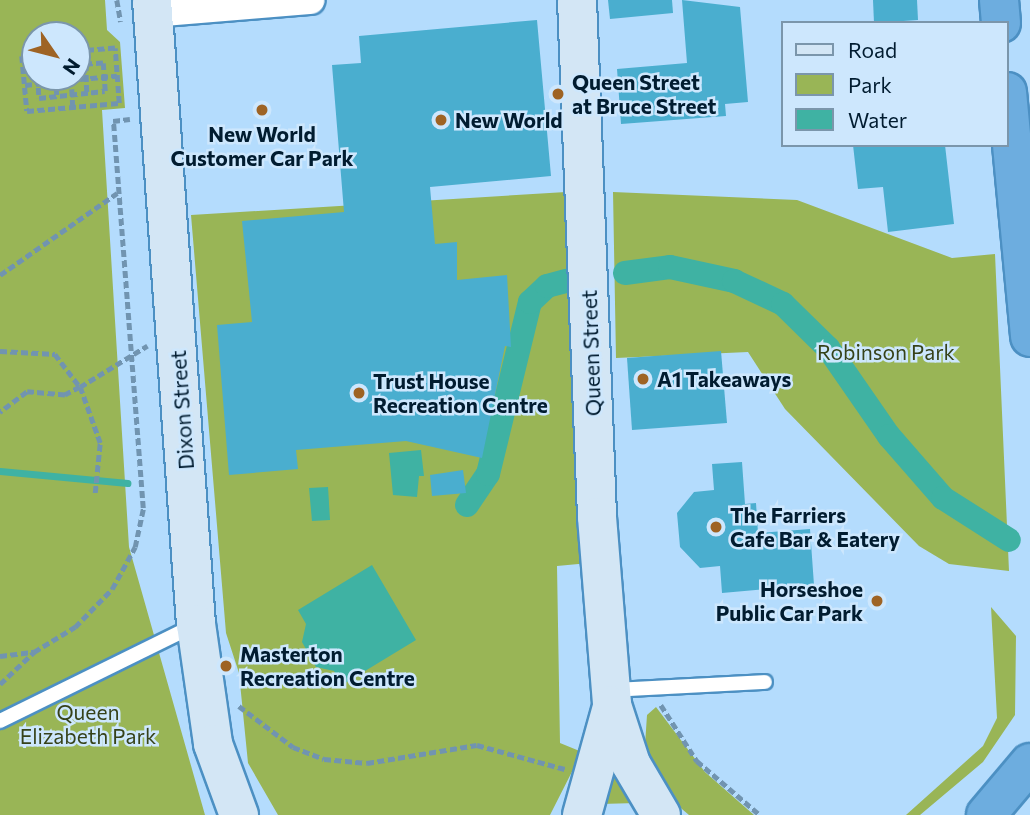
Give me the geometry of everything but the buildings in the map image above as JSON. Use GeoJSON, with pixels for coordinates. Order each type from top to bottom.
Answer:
{"type":"FeatureCollection","features":[{"type":"Feature","properties":{"kind":"highway"},"geometry":{"type":"LineString","coordinates":[[999,0],[1001,21]]}},
{"type":"Feature","properties":{"kind":"highway"},"geometry":{"type":"LineString","coordinates":[[1009,110],[1028,285],[1030,337]]}},
{"type":"Feature","properties":{"kind":"highway"},"geometry":{"type":"LineString","coordinates":[[985,815],[1028,772]]}},
{"type":"Feature","properties":{"kind":"street"},"geometry":{"type":"LineString","coordinates":[[142,13],[310,0]]}},
{"type":"Feature","properties":{"kind":"street","name":"Queen Street"},"geometry":{"type":"LineString","coordinates":[[577,0],[597,517],[612,698],[631,764],[661,815]]}},
{"type":"Feature","properties":{"kind":"street","name":"Dixon Street"},"geometry":{"type":"LineString","coordinates":[[142,13],[196,624],[213,744],[239,815]]}},
{"type":"Feature","properties":{"kind":"street","name":"Queen Street"},"geometry":{"type":"LineString","coordinates":[[582,815],[612,698]]}},
{"type":"Feature","properties":{"kind":"lane"},"geometry":{"type":"LineString","coordinates":[[0,721],[196,624]]}},
{"type":"Feature","properties":{"kind":"lane"},"geometry":{"type":"LineString","coordinates":[[612,698],[765,682]]}},
{"type":"Feature","properties":{"kind":"path"},"geometry":{"type":"LineString","coordinates":[[117,0],[142,13]]}},
{"type":"Feature","properties":{"kind":"path"},"geometry":{"type":"LineString","coordinates":[[124,39],[126,52]]}},
{"type":"Feature","properties":{"kind":"path"},"geometry":{"type":"LineString","coordinates":[[25,91],[27,111],[119,103],[115,47],[91,50]]}},
{"type":"Feature","properties":{"kind":"path"},"geometry":{"type":"LineString","coordinates":[[39,91],[39,98],[72,92],[105,92],[103,63],[91,64]]}},
{"type":"Feature","properties":{"kind":"path"},"geometry":{"type":"LineString","coordinates":[[91,78],[117,76]]}},
{"type":"Feature","properties":{"kind":"path"},"geometry":{"type":"LineString","coordinates":[[57,91],[57,96]]}},
{"type":"Feature","properties":{"kind":"path"},"geometry":{"type":"LineString","coordinates":[[72,92],[73,107]]}},
{"type":"Feature","properties":{"kind":"path"},"geometry":{"type":"LineString","coordinates":[[0,684],[34,652],[93,611],[135,547],[143,509],[113,121],[137,118],[134,105]]}},
{"type":"Feature","properties":{"kind":"path"},"geometry":{"type":"LineString","coordinates":[[0,275],[117,193]]}},
{"type":"Feature","properties":{"kind":"path"},"geometry":{"type":"LineString","coordinates":[[0,412],[27,392],[65,395],[130,355],[154,345]]}},
{"type":"Feature","properties":{"kind":"path"},"geometry":{"type":"LineString","coordinates":[[0,351],[55,354],[79,387],[92,410],[97,461],[95,493]]}},
{"type":"Feature","properties":{"kind":"path"},"geometry":{"type":"LineString","coordinates":[[0,656],[34,652]]}},
{"type":"Feature","properties":{"kind":"path"},"geometry":{"type":"LineString","coordinates":[[205,692],[237,705],[293,747],[324,759],[367,763],[477,745],[577,772]]}},
{"type":"Feature","properties":{"kind":"path"},"geometry":{"type":"LineString","coordinates":[[657,699],[697,761],[760,815]]}},
{"type":"Feature","properties":{"kind":"green space","name":"Queen Elizabeth Park"},"geometry":{"type":"Polygon","coordinates":[[[0,0],[105,0],[107,30],[120,42],[125,108],[102,110],[129,547],[205,815],[0,815],[0,0]]]}},
{"type":"Feature","properties":{"kind":"green space"},"geometry":{"type":"Polygon","coordinates":[[[566,192],[589,563],[557,566],[560,743],[582,752],[550,815],[278,815],[248,763],[239,673],[226,633],[191,215],[566,192]]]}},
{"type":"Feature","properties":{"kind":"green space","name":"Robinson Park"},"geometry":{"type":"Polygon","coordinates":[[[613,192],[797,200],[952,258],[995,254],[1009,571],[949,564],[919,546],[785,409],[748,352],[616,358],[613,192]]]}},
{"type":"Feature","properties":{"kind":"green space"},"geometry":{"type":"Polygon","coordinates":[[[991,607],[1016,636],[1015,715],[983,762],[920,815],[906,815],[983,746],[997,718],[991,607]]]}},
{"type":"Feature","properties":{"kind":"green space"},"geometry":{"type":"Polygon","coordinates":[[[656,707],[705,772],[754,815],[689,815],[676,804],[645,745],[647,715],[656,707]]]}},
{"type":"Feature","properties":{"kind":"green space"},"geometry":{"type":"Polygon","coordinates":[[[620,774],[637,803],[600,804],[605,775],[620,774]]]}},
{"type":"Feature","properties":{"kind":"water"},"geometry":{"type":"Polygon","coordinates":[[[421,450],[424,476],[419,476],[417,497],[393,495],[389,453],[421,450]]]}},
{"type":"Feature","properties":{"kind":"water"},"geometry":{"type":"Polygon","coordinates":[[[328,487],[330,520],[312,521],[309,488],[328,487]]]}},
{"type":"Feature","properties":{"kind":"water"},"geometry":{"type":"Polygon","coordinates":[[[372,565],[416,640],[342,685],[334,671],[316,667],[302,642],[306,624],[298,610],[372,565]]]}},
{"type":"Feature","properties":{"kind":"waterway"},"geometry":{"type":"LineString","coordinates":[[625,273],[670,267],[734,281],[783,304],[828,348],[889,436],[943,498],[1009,540]]}},
{"type":"Feature","properties":{"kind":"waterway"},"geometry":{"type":"LineString","coordinates":[[467,505],[488,474],[530,302],[547,286],[566,281]]}},
{"type":"Feature","properties":{"kind":"waterway"},"geometry":{"type":"LineString","coordinates":[[0,471],[127,483]]}},
{"type":"Feature","properties":{"kind":"place","name":"Queen Street at Bruce Street"},"geometry":{"type":"Point","coordinates":[558,94]}},
{"type":"Feature","properties":{"kind":"place","name":"New World Customer Car Park"},"geometry":{"type":"Point","coordinates":[262,110]}},
{"type":"Feature","properties":{"kind":"place","name":"New World"},"geometry":{"type":"Point","coordinates":[441,120]}},
{"type":"Feature","properties":{"kind":"place","name":"A1 Takeaways"},"geometry":{"type":"Point","coordinates":[643,379]}},
{"type":"Feature","properties":{"kind":"place","name":"Trust House Recreation Centre"},"geometry":{"type":"Point","coordinates":[359,393]}},
{"type":"Feature","properties":{"kind":"place","name":"The Farriers Cafe Bar & Eatery"},"geometry":{"type":"Point","coordinates":[716,527]}},
{"type":"Feature","properties":{"kind":"place","name":"Horseshoe Public Car Park"},"geometry":{"type":"Point","coordinates":[877,601]}},
{"type":"Feature","properties":{"kind":"place","name":"Masterton Recreation Centre"},"geometry":{"type":"Point","coordinates":[226,666]}}]}
